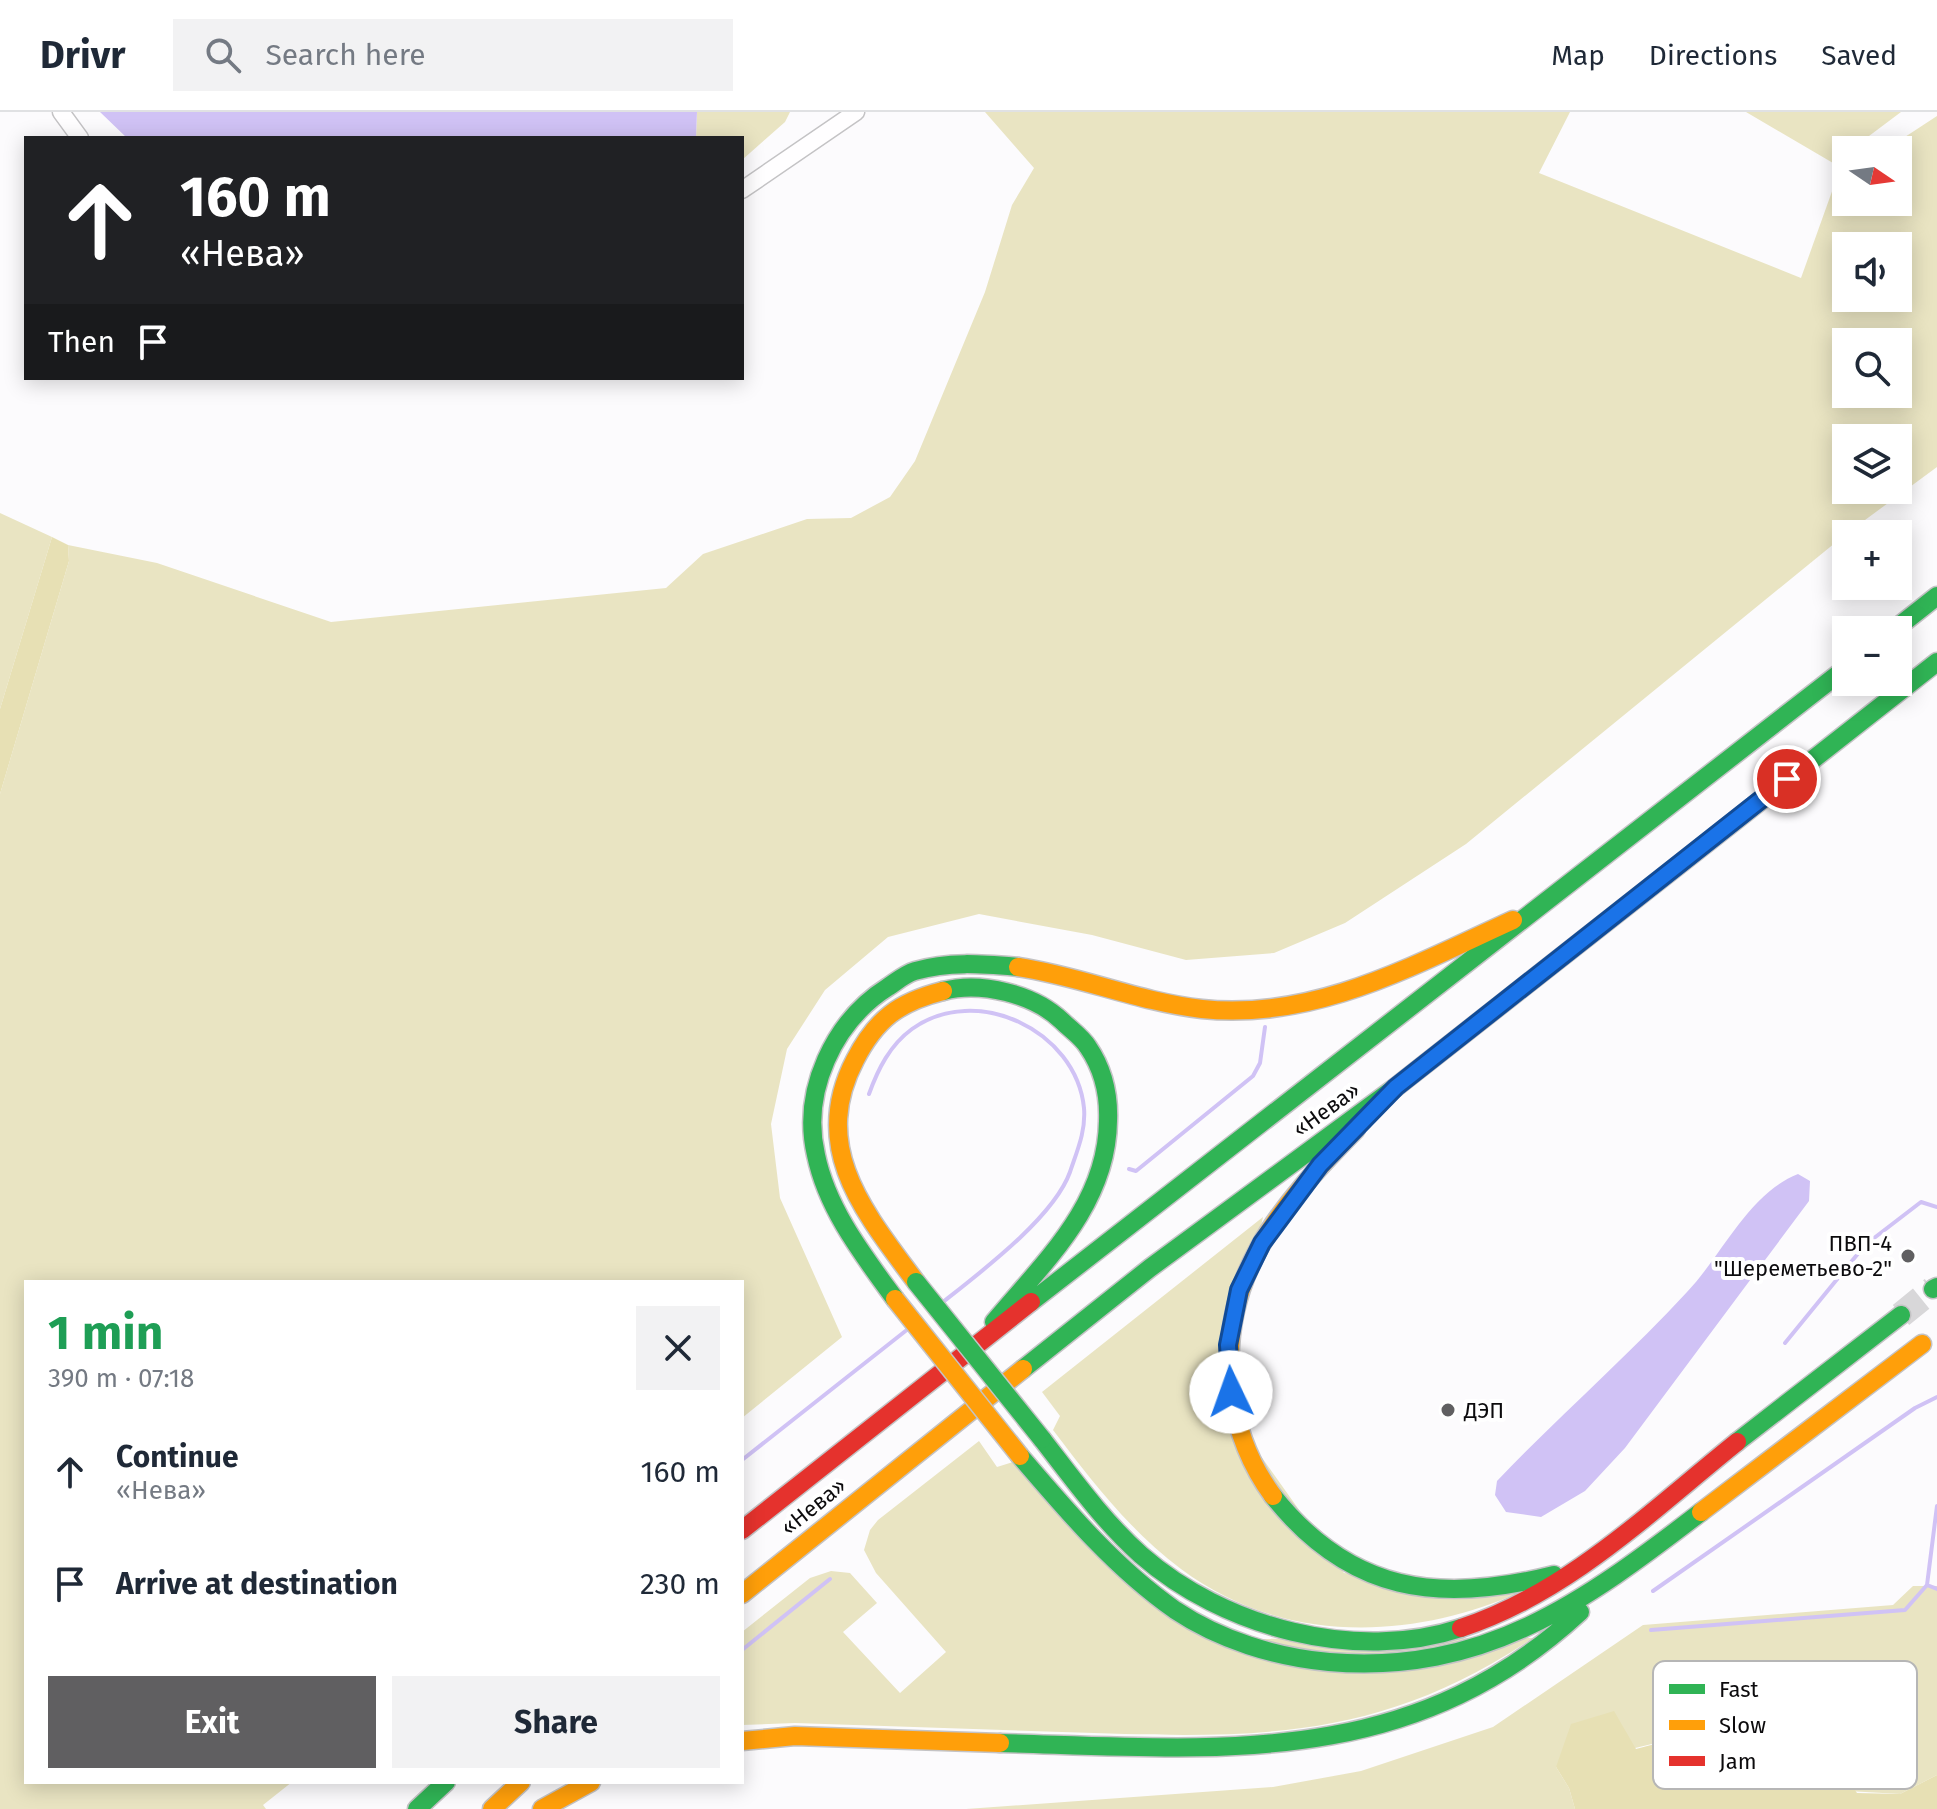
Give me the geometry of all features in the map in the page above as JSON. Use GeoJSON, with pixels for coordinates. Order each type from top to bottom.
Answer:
{"type":"FeatureCollection","features":[{"type":"Feature","properties":{"kind":"main road"},"geometry":{"type":"LineString","coordinates":[[1912,616],[1937,596]]}},
{"type":"Feature","properties":{"kind":"main road","name":"«Нева»"},"geometry":{"type":"LineString","coordinates":[[744,1592],[1150,1268],[1396,1087],[1937,662]]}},
{"type":"Feature","properties":{"kind":"main road","name":"«Нева»"},"geometry":{"type":"LineString","coordinates":[[744,1528],[977,1343],[1545,905],[1832,679]]}},
{"type":"Feature","properties":{"kind":"main road"},"geometry":{"type":"LineString","coordinates":[[1545,905],[1363,987],[1294,1007],[1254,1011],[1192,1008],[995,961],[943,963],[896,980],[856,1010],[837,1034],[823,1064],[811,1122],[823,1185],[837,1217],[895,1299],[1020,1456],[1115,1562],[1143,1586],[1211,1630],[1280,1655],[1337,1664],[1385,1666],[1457,1656],[1526,1631],[1608,1583],[1922,1344]]}},
{"type":"Feature","properties":{"kind":"main road"},"geometry":{"type":"LineString","coordinates":[[977,1343],[1088,1201],[1108,1153],[1109,1100],[1093,1053],[1062,1016],[1019,993],[974,985],[925,994],[879,1022],[848,1068],[837,1122],[846,1174],[878,1232],[916,1282],[1130,1544],[1159,1569],[1222,1608],[1286,1630],[1340,1640],[1388,1639],[1451,1630],[1487,1620],[1543,1593],[1584,1565],[1845,1355],[1901,1315]]}},
{"type":"Feature","properties":{"kind":"main road"},"geometry":{"type":"LineString","coordinates":[[1396,1087],[1320,1165],[1262,1243],[1239,1290],[1228,1345],[1231,1392],[1240,1430],[1254,1466],[1283,1512],[1308,1539],[1347,1566],[1383,1581],[1425,1590],[1465,1593],[1541,1579],[1584,1565]]}},
{"type":"Feature","properties":{"kind":"main road"},"geometry":{"type":"LineString","coordinates":[[744,1741],[795,1736],[1189,1749],[1259,1746],[1315,1739],[1404,1716],[1472,1689],[1525,1658],[1563,1630],[1608,1583]]}},
{"type":"Feature","properties":{"kind":"main road"},"geometry":{"type":"LineString","coordinates":[[417,1809],[444,1784]]}},
{"type":"Feature","properties":{"kind":"main road"},"geometry":{"type":"LineString","coordinates":[[492,1809],[519,1784]]}},
{"type":"Feature","properties":{"kind":"main road"},"geometry":{"type":"LineString","coordinates":[[542,1809],[587,1784]]}},
{"type":"Feature","properties":{"kind":"street"},"geometry":{"type":"LineString","coordinates":[[61,112],[79,136]]}},
{"type":"Feature","properties":{"kind":"street"},"geometry":{"type":"LineString","coordinates":[[744,189],[856,112]]}},
{"type":"Feature","properties":{"kind":"shaded area"},"geometry":{"type":"Polygon","coordinates":[[[100,112],[697,112],[696,136],[125,136],[100,112]]]}},
{"type":"Feature","properties":{"kind":"shaded area"},"geometry":{"type":"Polygon","coordinates":[[[697,112],[790,112],[785,122],[744,158],[744,136],[696,136],[697,112]]]}},
{"type":"Feature","properties":{"kind":"shaded area"},"geometry":{"type":"Polygon","coordinates":[[[985,112],[1570,112],[1539,173],[1801,278],[1832,191],[1832,216],[1912,216],[1912,136],[1906,136],[1937,116],[1937,467],[1912,485],[1912,424],[1832,424],[1832,504],[1887,504],[1865,520],[1832,520],[1832,545],[1466,844],[1345,923],[1274,953],[1186,960],[1092,935],[979,914],[888,937],[825,990],[787,1049],[771,1124],[780,1198],[842,1337],[744,1416],[744,1280],[24,1280],[24,1784],[289,1784],[263,1805],[266,1809],[0,1809],[0,794],[69,561],[68,545],[157,563],[331,622],[666,588],[703,554],[807,519],[851,518],[890,497],[915,461],[985,292],[1012,205],[1034,168],[985,112]]]}},
{"type":"Feature","properties":{"kind":"shaded area"},"geometry":{"type":"Polygon","coordinates":[[[1746,112],[1901,112],[1869,136],[1832,136],[1832,162],[1746,112]]]}},
{"type":"Feature","properties":{"kind":"shaded area"},"geometry":{"type":"Polygon","coordinates":[[[0,513],[52,537],[0,709],[0,513]]]}},
{"type":"Feature","properties":{"kind":"shaded area"},"geometry":{"type":"Polygon","coordinates":[[[52,537],[68,545],[69,561],[0,794],[0,709],[52,537]]]}},
{"type":"Feature","properties":{"kind":"shaded area"},"geometry":{"type":"Polygon","coordinates":[[[1798,1174],[1810,1181],[1809,1201],[1625,1448],[1585,1491],[1541,1517],[1506,1512],[1495,1495],[1497,1481],[1687,1292],[1750,1210],[1780,1183],[1798,1174]]]}},
{"type":"Feature","properties":{"kind":"shaded area"},"geometry":{"type":"Polygon","coordinates":[[[1263,1217],[1223,1403],[1344,1573],[1523,1591],[1480,1608],[1392,1626],[1348,1627],[1305,1623],[1262,1612],[1220,1594],[1162,1554],[1112,1504],[1053,1430],[1060,1416],[1042,1392],[1263,1217]]]}},
{"type":"Feature","properties":{"kind":"shaded area"},"geometry":{"type":"Polygon","coordinates":[[[979,1441],[997,1467],[1013,1462],[1207,1639],[1533,1638],[1475,1673],[1418,1699],[1362,1716],[1306,1727],[1190,1735],[795,1723],[744,1725],[744,1630],[810,1578],[831,1571],[850,1573],[877,1603],[843,1632],[900,1693],[946,1652],[876,1573],[864,1550],[870,1530],[878,1520],[979,1441]]]}},
{"type":"Feature","properties":{"kind":"shaded area"},"geometry":{"type":"Polygon","coordinates":[[[1913,1586],[1937,1586],[1937,1775],[1917,1785],[1917,1661],[1653,1661],[1653,1744],[1556,1767],[1569,1788],[1575,1809],[966,1809],[1273,1787],[1361,1771],[1493,1727],[1643,1625],[1893,1605],[1913,1586]]]}},
{"type":"Feature","properties":{"kind":"shaded area"},"geometry":{"type":"Polygon","coordinates":[[[1614,1711],[1636,1749],[1653,1744],[1653,1789],[1854,1789],[1857,1793],[1900,1794],[1917,1789],[1917,1785],[1937,1775],[1937,1809],[1575,1809],[1569,1788],[1556,1767],[1571,1724],[1614,1711]]]}},
{"type":"Feature","properties":{"kind":"shaded area"},"geometry":{"type":"Polygon","coordinates":[[[1813,1789],[1910,1789],[1900,1794],[1813,1789]]]}},
{"type":"Feature","properties":{"kind":"waterway"},"geometry":{"type":"LineString","coordinates":[[869,1094],[886,1058],[904,1035],[937,1016],[965,1011],[992,1013],[1019,1022],[1043,1037],[1063,1056],[1077,1080],[1084,1108],[1084,1125],[1062,1189],[1015,1243],[943,1302]]}},
{"type":"Feature","properties":{"kind":"waterway"},"geometry":{"type":"LineString","coordinates":[[1129,1169],[1136,1171],[1253,1076],[1260,1063],[1265,1027]]}},
{"type":"Feature","properties":{"kind":"waterway"},"geometry":{"type":"LineString","coordinates":[[1785,1343],[1865,1245],[1921,1202],[1937,1207]]}},
{"type":"Feature","properties":{"kind":"waterway"},"geometry":{"type":"LineString","coordinates":[[744,1458],[908,1329]]}},
{"type":"Feature","properties":{"kind":"waterway"},"geometry":{"type":"LineString","coordinates":[[1653,1591],[1915,1408],[1937,1397]]}},
{"type":"Feature","properties":{"kind":"waterway"},"geometry":{"type":"LineString","coordinates":[[1651,1630],[1905,1610],[1927,1585],[1937,1506]]}},
{"type":"Feature","properties":{"kind":"waterway"},"geometry":{"type":"LineString","coordinates":[[744,1648],[830,1579]]}},
{"type":"Feature","properties":{"kind":"waterway"},"geometry":{"type":"LineString","coordinates":[[1927,1585],[1937,1589]]}},
{"type":"Feature","properties":{"kind":"tunnel"},"geometry":{"type":"LineString","coordinates":[[1901,1315],[1933,1289]]}},
{"type":"Feature","properties":{"kind":"traffic: fast"},"geometry":{"type":"LineString","coordinates":[[1912,616],[1937,596]]}},
{"type":"Feature","properties":{"kind":"traffic: fast"},"geometry":{"type":"LineString","coordinates":[[1023,1369],[1150,1268],[1396,1087],[1937,662]]}},
{"type":"Feature","properties":{"kind":"traffic: fast"},"geometry":{"type":"LineString","coordinates":[[1031,1302],[1832,679]]}},
{"type":"Feature","properties":{"kind":"traffic: fast"},"geometry":{"type":"LineString","coordinates":[[895,1299],[837,1213],[821,1175],[813,1131],[813,1107],[826,1060],[838,1038],[869,1001],[908,974],[953,965],[1018,967]]}},
{"type":"Feature","properties":{"kind":"traffic: fast"},"geometry":{"type":"LineString","coordinates":[[943,991],[974,988],[1006,992],[1050,1012],[1085,1043],[1098,1064],[1106,1092],[1108,1121],[1105,1151],[1085,1206],[1052,1254],[994,1322]]}},
{"type":"Feature","properties":{"kind":"traffic: fast"},"geometry":{"type":"LineString","coordinates":[[916,1282],[1042,1439]]}},
{"type":"Feature","properties":{"kind":"traffic: fast"},"geometry":{"type":"LineString","coordinates":[[1933,1289],[1937,1287]]}},
{"type":"Feature","properties":{"kind":"traffic: fast"},"geometry":{"type":"LineString","coordinates":[[1737,1442],[1901,1315]]}},
{"type":"Feature","properties":{"kind":"traffic: fast"},"geometry":{"type":"LineString","coordinates":[[1042,1439],[1127,1542],[1174,1580],[1211,1602],[1292,1632],[1335,1639],[1378,1641],[1420,1638],[1461,1628]]}},
{"type":"Feature","properties":{"kind":"traffic: fast"},"geometry":{"type":"LineString","coordinates":[[1020,1456],[1112,1557],[1175,1610],[1210,1630],[1249,1645],[1288,1656],[1329,1662],[1385,1663],[1436,1657],[1484,1644],[1529,1626],[1615,1575],[1701,1512]]}},
{"type":"Feature","properties":{"kind":"traffic: fast"},"geometry":{"type":"LineString","coordinates":[[1273,1496],[1302,1528],[1333,1553],[1365,1571],[1399,1583],[1472,1589],[1554,1575]]}},
{"type":"Feature","properties":{"kind":"traffic: fast"},"geometry":{"type":"LineString","coordinates":[[1000,1743],[1233,1746],[1306,1739],[1378,1725],[1447,1700],[1515,1664],[1580,1612]]}},
{"type":"Feature","properties":{"kind":"traffic: fast"},"geometry":{"type":"LineString","coordinates":[[417,1809],[444,1784]]}},
{"type":"Feature","properties":{"kind":"traffic: slow"},"geometry":{"type":"LineString","coordinates":[[1018,967],[1179,1006],[1243,1010],[1324,998],[1362,986],[1513,920]]}},
{"type":"Feature","properties":{"kind":"traffic: slow"},"geometry":{"type":"LineString","coordinates":[[916,1282],[862,1205],[841,1151],[838,1122],[842,1092],[855,1060],[871,1033],[901,1007],[943,991]]}},
{"type":"Feature","properties":{"kind":"traffic: slow"},"geometry":{"type":"LineString","coordinates":[[1273,1496],[1252,1460],[1234,1407],[1230,1353],[1234,1315],[1244,1280],[1279,1216],[1356,1129]]}},
{"type":"Feature","properties":{"kind":"traffic: slow"},"geometry":{"type":"LineString","coordinates":[[895,1299],[1020,1456]]}},
{"type":"Feature","properties":{"kind":"traffic: slow"},"geometry":{"type":"LineString","coordinates":[[1701,1512],[1922,1344]]}},
{"type":"Feature","properties":{"kind":"traffic: slow"},"geometry":{"type":"LineString","coordinates":[[744,1592],[1023,1369]]}},
{"type":"Feature","properties":{"kind":"traffic: slow"},"geometry":{"type":"LineString","coordinates":[[744,1741],[795,1736],[1000,1743]]}},
{"type":"Feature","properties":{"kind":"traffic: slow"},"geometry":{"type":"LineString","coordinates":[[492,1809],[519,1784]]}},
{"type":"Feature","properties":{"kind":"traffic: slow"},"geometry":{"type":"LineString","coordinates":[[542,1809],[587,1784]]}},
{"type":"Feature","properties":{"kind":"traffic: jam"},"geometry":{"type":"LineString","coordinates":[[744,1528],[1031,1302]]}},
{"type":"Feature","properties":{"kind":"traffic: jam"},"geometry":{"type":"LineString","coordinates":[[1461,1628],[1500,1613],[1573,1572],[1640,1522],[1737,1442]]}},
{"type":"Feature","properties":{"kind":"place","name":"ПВП-4 \"Шереметьево-2\""},"geometry":{"type":"Point","coordinates":[1908,1256]}},
{"type":"Feature","properties":{"kind":"place","name":"ДЭП"},"geometry":{"type":"Point","coordinates":[1448,1410]}},
{"type":"Feature","properties":{"kind":"route"},"geometry":{"type":"LineString","coordinates":[[1231,1392],[1228,1345],[1239,1290],[1262,1243],[1320,1165],[1396,1087],[1787,779]]}}]}
